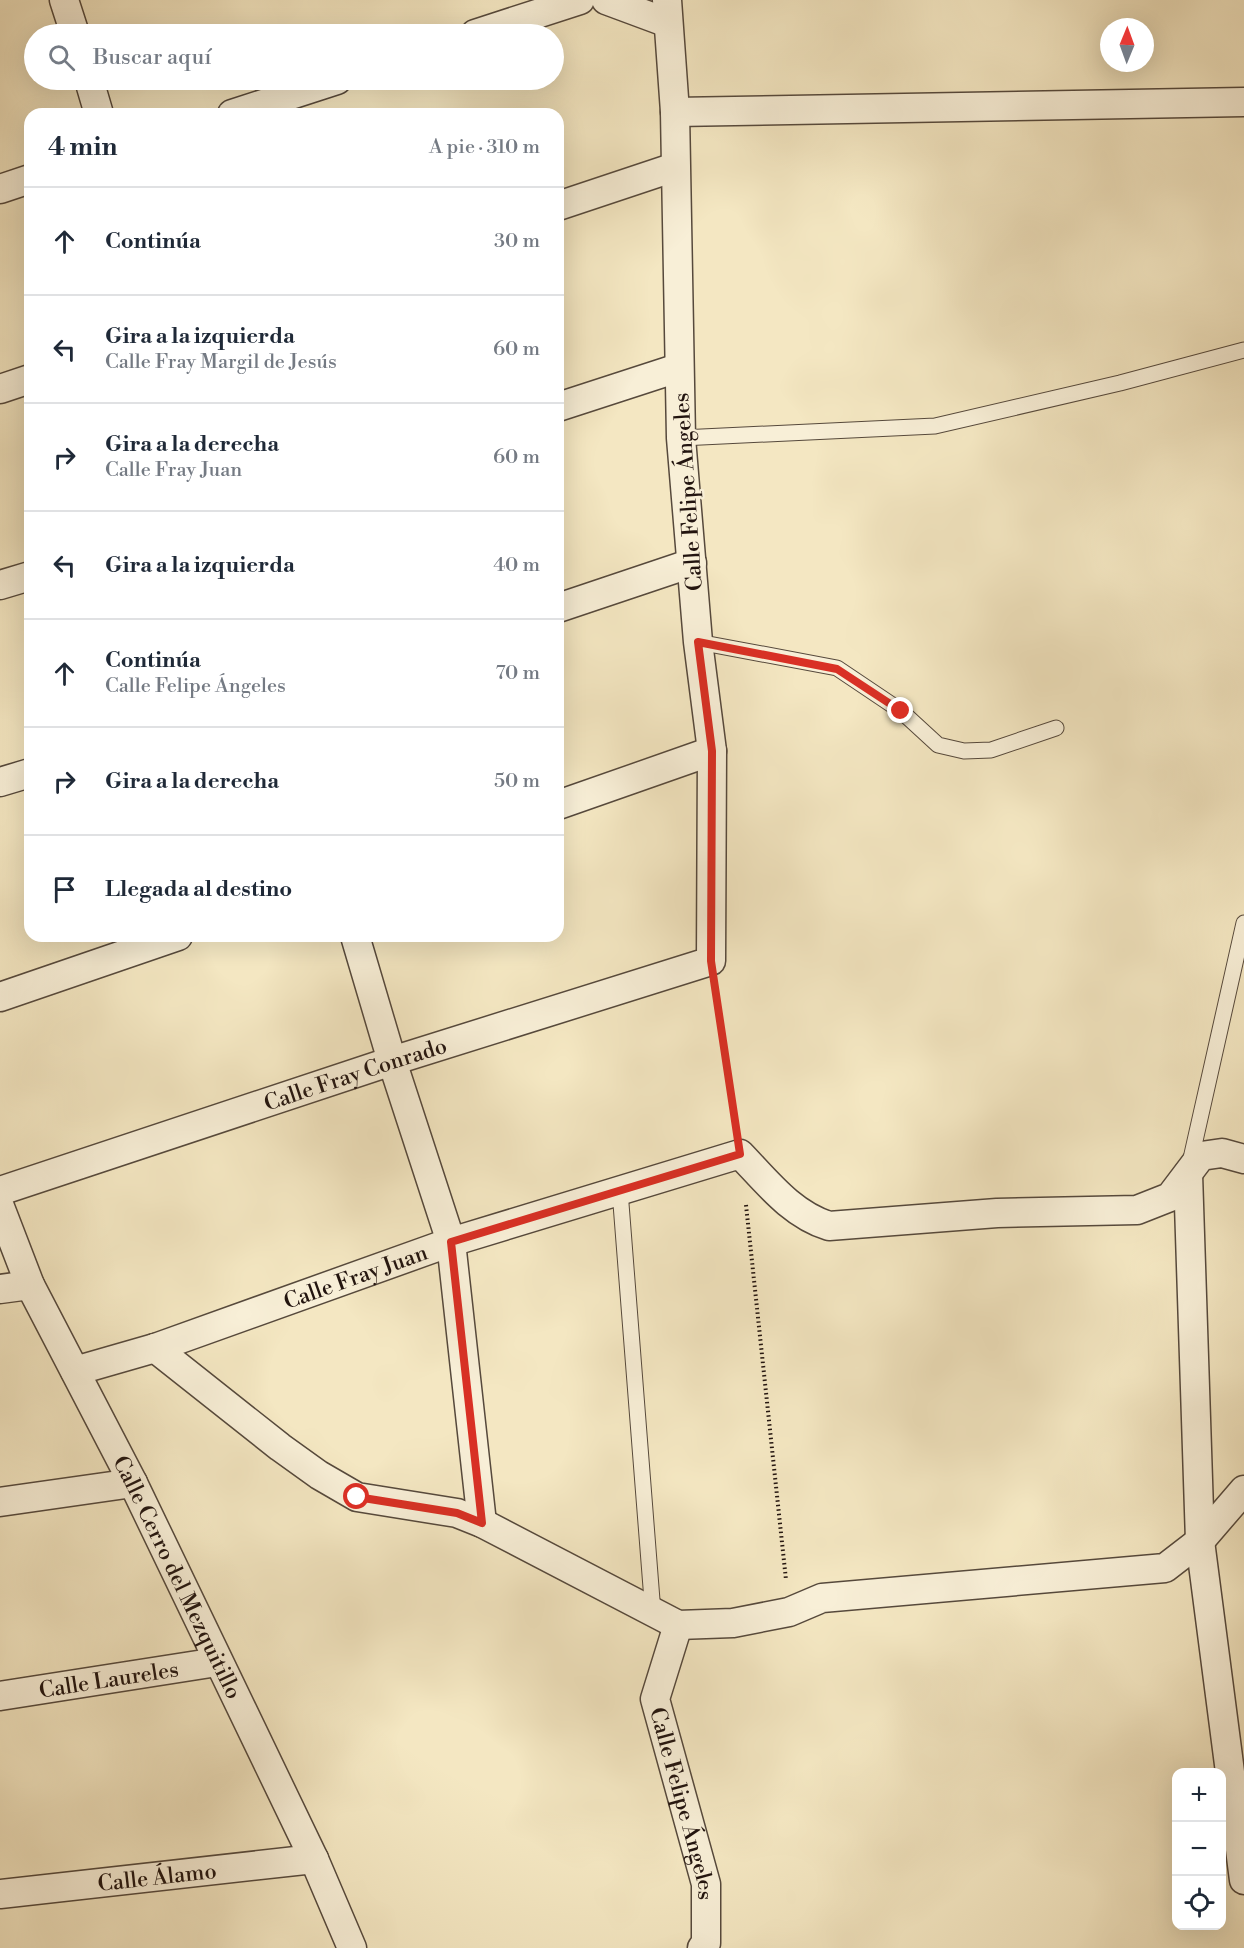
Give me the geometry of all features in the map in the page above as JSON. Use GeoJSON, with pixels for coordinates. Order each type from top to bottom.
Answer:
{"type":"FeatureCollection","features":[{"type":"Feature","properties":{"kind":"street"},"geometry":{"type":"LineString","coordinates":[[64,0],[72,24]]}},
{"type":"Feature","properties":{"kind":"street"},"geometry":{"type":"LineString","coordinates":[[506,24],[580,0]]}},
{"type":"Feature","properties":{"kind":"street"},"geometry":{"type":"LineString","coordinates":[[606,0],[667,11]]}},
{"type":"Feature","properties":{"kind":"street","name":"Calle Felipe Ángeles"},"geometry":{"type":"LineString","coordinates":[[667,11],[675,112],[681,438],[698,642],[712,751],[711,961]]}},
{"type":"Feature","properties":{"kind":"street"},"geometry":{"type":"LineString","coordinates":[[92,90],[97,108]]}},
{"type":"Feature","properties":{"kind":"street"},"geometry":{"type":"LineString","coordinates":[[251,108],[306,90]]}},
{"type":"Feature","properties":{"kind":"street"},"geometry":{"type":"LineString","coordinates":[[675,112],[1244,102]]}},
{"type":"Feature","properties":{"kind":"street"},"geometry":{"type":"LineString","coordinates":[[564,204],[675,167]]}},
{"type":"Feature","properties":{"kind":"street"},"geometry":{"type":"LineString","coordinates":[[0,189],[24,181]]}},
{"type":"Feature","properties":{"kind":"street"},"geometry":{"type":"LineString","coordinates":[[564,405],[678,368]]}},
{"type":"Feature","properties":{"kind":"street"},"geometry":{"type":"LineString","coordinates":[[0,389],[24,381]]}},
{"type":"Feature","properties":{"kind":"street"},"geometry":{"type":"LineString","coordinates":[[564,606],[692,563]]}},
{"type":"Feature","properties":{"kind":"street"},"geometry":{"type":"LineString","coordinates":[[0,585],[24,578]]}},
{"type":"Feature","properties":{"kind":"street"},"geometry":{"type":"LineString","coordinates":[[564,803],[712,751]]}},
{"type":"Feature","properties":{"kind":"street"},"geometry":{"type":"LineString","coordinates":[[0,782],[24,775]]}},
{"type":"Feature","properties":{"kind":"street"},"geometry":{"type":"LineString","coordinates":[[0,997],[160,942]]}},
{"type":"Feature","properties":{"kind":"street"},"geometry":{"type":"LineString","coordinates":[[357,942],[392,1061],[451,1242],[482,1523]]}},
{"type":"Feature","properties":{"kind":"street","name":"Calle Fray Conrado"},"geometry":{"type":"LineString","coordinates":[[0,1191],[392,1061],[711,961]]}},
{"type":"Feature","properties":{"kind":"street"},"geometry":{"type":"LineString","coordinates":[[740,1154],[795,1210],[811,1220],[829,1226],[997,1212],[1137,1210],[1170,1197],[1201,1156],[1222,1153],[1244,1159]]}},
{"type":"Feature","properties":{"kind":"street","name":"Calle Fray Juan"},"geometry":{"type":"LineString","coordinates":[[75,1371],[155,1348],[451,1242],[740,1154]]}},
{"type":"Feature","properties":{"kind":"street"},"geometry":{"type":"LineString","coordinates":[[1188,1174],[1200,1541],[1244,1880]]}},
{"type":"Feature","properties":{"kind":"street","name":"Calle Cerro del Mezquitillo"},"geometry":{"type":"LineString","coordinates":[[0,1207],[30,1285],[133,1483],[217,1662],[314,1859],[352,1948]]}},
{"type":"Feature","properties":{"kind":"street"},"geometry":{"type":"LineString","coordinates":[[0,1289],[30,1285]]}},
{"type":"Feature","properties":{"kind":"street"},"geometry":{"type":"LineString","coordinates":[[155,1348],[280,1447],[319,1475],[357,1497],[457,1513],[482,1523],[666,1619],[733,1623],[789,1612],[822,1598],[1165,1568],[1200,1541],[1242,1498]]}},
{"type":"Feature","properties":{"kind":"street"},"geometry":{"type":"LineString","coordinates":[[0,1502],[133,1483]]}},
{"type":"Feature","properties":{"kind":"street","name":"Calle Felipe Ángeles"},"geometry":{"type":"LineString","coordinates":[[666,1619],[655,1699],[706,1884],[706,1942],[702,1948]]}},
{"type":"Feature","properties":{"kind":"street","name":"Calle Laureles"},"geometry":{"type":"LineString","coordinates":[[0,1696],[217,1662]]}},
{"type":"Feature","properties":{"kind":"street","name":"Calle Álamo"},"geometry":{"type":"LineString","coordinates":[[0,1894],[314,1859]]}},
{"type":"Feature","properties":{"kind":"lane"},"geometry":{"type":"LineString","coordinates":[[681,438],[935,426],[1120,383],[1244,350]]}},
{"type":"Feature","properties":{"kind":"lane"},"geometry":{"type":"LineString","coordinates":[[698,642],[837,669],[901,711],[939,745],[964,752],[991,750],[1056,728]]}},
{"type":"Feature","properties":{"kind":"lane"},"geometry":{"type":"LineString","coordinates":[[1188,1174],[1244,922]]}},
{"type":"Feature","properties":{"kind":"lane"},"geometry":{"type":"LineString","coordinates":[[620,1191],[666,1619]]}},
{"type":"Feature","properties":{"kind":"path"},"geometry":{"type":"LineString","coordinates":[[711,961],[740,1154]]}},
{"type":"Feature","properties":{"kind":"path"},"geometry":{"type":"LineString","coordinates":[[745,1201],[789,1612]]}},
{"type":"Feature","properties":{"kind":"route"},"geometry":{"type":"LineString","coordinates":[[357,1497],[457,1513],[482,1523],[451,1242],[740,1154],[711,961],[712,751],[698,642],[837,669],[901,711]]}}]}
